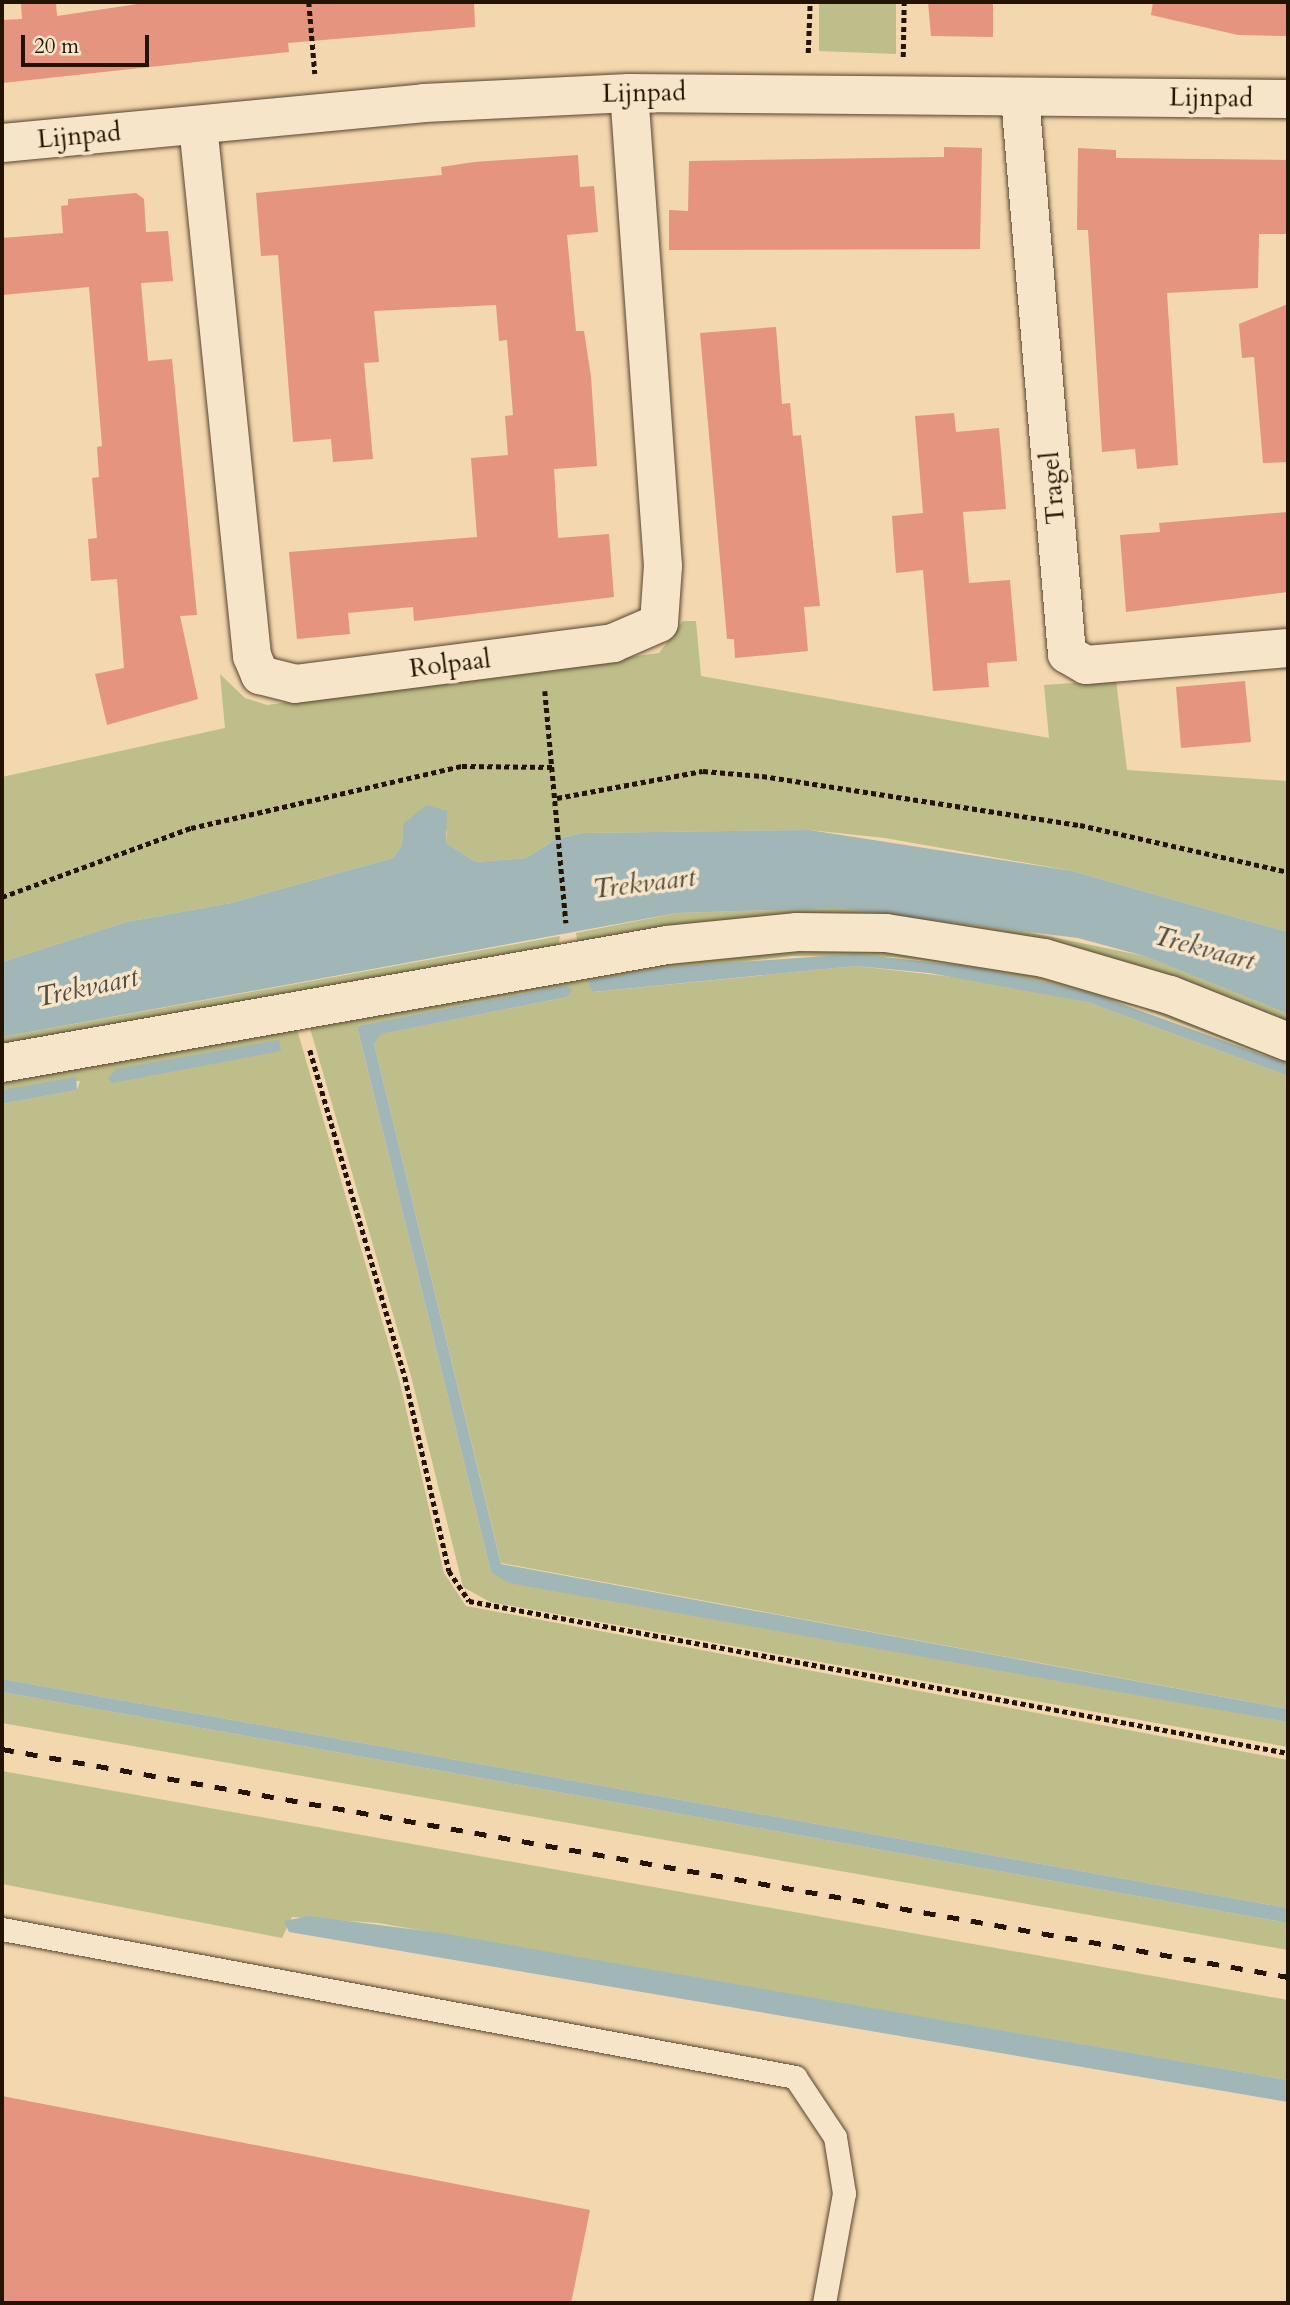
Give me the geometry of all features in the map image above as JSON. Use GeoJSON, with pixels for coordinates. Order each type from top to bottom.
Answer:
{"type":"FeatureCollection","features":[{"type":"Feature","properties":{"kind":"street","name":"Lijnpad"},"geometry":{"type":"LineString","coordinates":[[2,143],[318,113],[629,93],[1288,99]]}},
{"type":"Feature","properties":{"kind":"street","name":"Rolpaal"},"geometry":{"type":"LineString","coordinates":[[198,125],[252,656],[260,675],[295,684],[541,652],[640,636],[659,623],[665,607],[629,93]]}},
{"type":"Feature","properties":{"kind":"street","name":"Tragel"},"geometry":{"type":"LineString","coordinates":[[1020,97],[1067,654],[1086,665],[1288,648]]}},
{"type":"Feature","properties":{"kind":"street"},"geometry":{"type":"LineString","coordinates":[[2,1063],[667,945],[864,932],[1067,964],[1170,995],[1288,1042]]}},
{"type":"Feature","properties":{"kind":"lane"},"geometry":{"type":"LineString","coordinates":[[2,1929],[795,2077],[835,2137],[844,2193],[824,2303]]}},
{"type":"Feature","properties":{"kind":"path"},"geometry":{"type":"LineString","coordinates":[[309,2],[318,113]]}},
{"type":"Feature","properties":{"kind":"path"},"geometry":{"type":"LineString","coordinates":[[805,94],[810,2]]}},
{"type":"Feature","properties":{"kind":"path"},"geometry":{"type":"LineString","coordinates":[[902,96],[904,2]]}},
{"type":"Feature","properties":{"kind":"path"},"geometry":{"type":"LineString","coordinates":[[541,652],[558,810],[566,931]]}},
{"type":"Feature","properties":{"kind":"path"},"geometry":{"type":"LineString","coordinates":[[2,897],[191,828],[438,772],[499,763],[553,767]]}},
{"type":"Feature","properties":{"kind":"path"},"geometry":{"type":"LineString","coordinates":[[556,798],[703,771],[762,776],[1080,825],[1288,872]]}},
{"type":"Feature","properties":{"kind":"path"},"geometry":{"type":"LineString","coordinates":[[299,1012],[405,1377],[449,1571],[469,1601],[1288,1753]]}},
{"type":"Feature","properties":{"kind":"green space"},"geometry":{"type":"Polygon","coordinates":[[[819,2],[896,2],[896,54],[819,51],[819,2]]]}},
{"type":"Feature","properties":{"kind":"green space"},"geometry":{"type":"Polygon","coordinates":[[[683,621],[696,621],[701,676],[1049,738],[1044,685],[1116,680],[1127,770],[1288,781],[1288,932],[1072,871],[885,838],[809,830],[583,833],[556,839],[526,858],[476,862],[446,843],[447,831],[403,824],[402,845],[393,858],[231,903],[126,922],[2,962],[2,777],[225,728],[220,674],[245,698],[267,705],[659,653],[683,621]]]}},
{"type":"Feature","properties":{"kind":"green space"},"geometry":{"type":"Polygon","coordinates":[[[840,908],[965,919],[1144,956],[1288,1014],[1288,1032],[1046,949],[579,951],[576,933],[677,913],[840,908]]]}},
{"type":"Feature","properties":{"kind":"green space"},"geometry":{"type":"Polygon","coordinates":[[[560,936],[557,955],[2,1053],[2,1037],[560,936]]]}},
{"type":"Feature","properties":{"kind":"green space"},"geometry":{"type":"Polygon","coordinates":[[[797,941],[1042,968],[1288,1052],[1288,1064],[1142,1008],[976,967],[894,957],[791,956],[590,980],[594,992],[856,966],[980,980],[1087,1002],[1288,1076],[1288,1709],[501,1563],[374,1044],[380,1034],[567,997],[566,985],[357,1026],[491,1572],[1288,1722],[1288,1747],[490,1602],[463,1587],[411,1376],[310,1028],[797,941]]]}},
{"type":"Feature","properties":{"kind":"green space"},"geometry":{"type":"Polygon","coordinates":[[[296,1026],[399,1379],[444,1573],[466,1606],[1288,1760],[1288,1908],[2,1679],[2,1104],[77,1090],[80,1081],[2,1090],[2,1075],[296,1026]]]}},
{"type":"Feature","properties":{"kind":"green space"},"geometry":{"type":"Polygon","coordinates":[[[2,1692],[1288,1923],[1288,1950],[2,1723],[2,1692]]]}},
{"type":"Feature","properties":{"kind":"green space"},"geometry":{"type":"Polygon","coordinates":[[[2,1771],[1288,2000],[1288,2080],[378,1923],[292,1917],[282,1938],[2,1884],[2,1771]]]}},
{"type":"Feature","properties":{"kind":"water","name":"Trekvaart"},"geometry":{"type":"Polygon","coordinates":[[[426,805],[447,811],[446,843],[476,862],[526,858],[556,839],[583,833],[809,830],[1072,871],[1288,932],[1288,1014],[1144,956],[1078,938],[840,908],[677,913],[2,1037],[2,962],[126,922],[231,903],[393,858],[402,845],[403,824],[426,805]]]}},
{"type":"Feature","properties":{"kind":"water"},"geometry":{"type":"Polygon","coordinates":[[[856,954],[976,967],[1088,992],[1288,1064],[1288,1076],[1087,1002],[929,973],[856,966],[593,992],[589,986],[590,980],[668,967],[856,954]]]}},
{"type":"Feature","properties":{"kind":"water"},"geometry":{"type":"Polygon","coordinates":[[[566,985],[572,990],[567,997],[381,1034],[374,1044],[501,1564],[1288,1709],[1288,1722],[509,1583],[491,1572],[357,1026],[566,985]]]}},
{"type":"Feature","properties":{"kind":"water"},"geometry":{"type":"Polygon","coordinates":[[[279,1040],[281,1051],[112,1083],[108,1078],[116,1069],[279,1040]]]}},
{"type":"Feature","properties":{"kind":"water"},"geometry":{"type":"Polygon","coordinates":[[[76,1077],[77,1090],[2,1104],[2,1090],[76,1077]]]}},
{"type":"Feature","properties":{"kind":"water"},"geometry":{"type":"Polygon","coordinates":[[[2,1679],[1288,1908],[1288,1923],[2,1692],[2,1679]]]}},
{"type":"Feature","properties":{"kind":"water"},"geometry":{"type":"Polygon","coordinates":[[[309,1916],[441,1933],[1288,2080],[1288,2102],[289,1932],[284,1921],[309,1916]]]}},
{"type":"Feature","properties":{"kind":"building"},"geometry":{"type":"Polygon","coordinates":[[[56,2],[57,16],[151,2],[474,2],[475,27],[288,43],[289,52],[2,83],[2,20],[22,19],[21,4],[56,2]]]}},
{"type":"Feature","properties":{"kind":"building"},"geometry":{"type":"Polygon","coordinates":[[[928,2],[993,2],[993,37],[931,36],[928,2]]]}},
{"type":"Feature","properties":{"kind":"building"},"geometry":{"type":"Polygon","coordinates":[[[1153,2],[1288,2],[1288,36],[1238,35],[1151,15],[1153,2]]]}},
{"type":"Feature","properties":{"kind":"building"},"geometry":{"type":"Polygon","coordinates":[[[944,147],[982,148],[980,249],[669,250],[669,210],[688,211],[689,161],[944,157],[944,147]]]}},
{"type":"Feature","properties":{"kind":"building"},"geometry":{"type":"Polygon","coordinates":[[[1078,148],[1116,150],[1116,158],[1288,160],[1288,234],[1259,234],[1258,288],[1167,293],[1178,465],[1137,469],[1135,449],[1102,452],[1088,230],[1077,230],[1078,148]]]}},
{"type":"Feature","properties":{"kind":"building"},"geometry":{"type":"Polygon","coordinates":[[[578,155],[580,187],[594,186],[598,232],[567,235],[576,331],[584,331],[591,377],[597,466],[554,469],[558,538],[609,534],[614,597],[414,621],[413,607],[348,613],[350,634],[297,639],[289,552],[477,537],[471,458],[508,455],[505,416],[513,415],[507,340],[499,341],[496,305],[374,311],[379,362],[364,363],[373,459],[333,462],[331,439],[293,442],[278,255],[261,256],[256,193],[442,175],[441,167],[474,162],[578,155]]]}},
{"type":"Feature","properties":{"kind":"building"},"geometry":{"type":"Polygon","coordinates":[[[136,193],[144,199],[146,232],[168,231],[173,281],[141,283],[148,361],[172,359],[197,615],[180,616],[198,699],[107,725],[95,674],[124,668],[117,579],[91,581],[88,539],[97,538],[92,478],[99,477],[97,447],[102,446],[89,287],[2,295],[2,238],[63,233],[61,206],[68,205],[68,199],[136,193]]]}},
{"type":"Feature","properties":{"kind":"building"},"geometry":{"type":"Polygon","coordinates":[[[1288,304],[1288,462],[1263,463],[1254,357],[1242,358],[1239,324],[1288,304]]]}},
{"type":"Feature","properties":{"kind":"building"},"geometry":{"type":"Polygon","coordinates":[[[776,327],[782,404],[790,403],[793,436],[801,435],[820,606],[804,607],[808,651],[735,658],[734,639],[727,639],[700,333],[776,327]]]}},
{"type":"Feature","properties":{"kind":"building"},"geometry":{"type":"Polygon","coordinates":[[[954,413],[956,432],[999,428],[1006,509],[963,512],[969,583],[1010,580],[1017,661],[987,663],[989,687],[933,691],[923,570],[896,573],[892,516],[923,513],[915,416],[954,413]]]}},
{"type":"Feature","properties":{"kind":"building"},"geometry":{"type":"Polygon","coordinates":[[[1288,512],[1288,592],[1126,612],[1120,535],[1160,532],[1159,523],[1288,512]]]}},
{"type":"Feature","properties":{"kind":"building"},"geometry":{"type":"Polygon","coordinates":[[[1245,681],[1251,742],[1181,748],[1176,687],[1245,681]]]}},
{"type":"Feature","properties":{"kind":"building"},"geometry":{"type":"Polygon","coordinates":[[[2,2096],[590,2210],[571,2303],[2,2303],[2,2096]]]}},
{"type":"Feature","properties":{"kind":"railway"},"geometry":{"type":"LineString","coordinates":[[2,1749],[1288,1977]]}}]}
